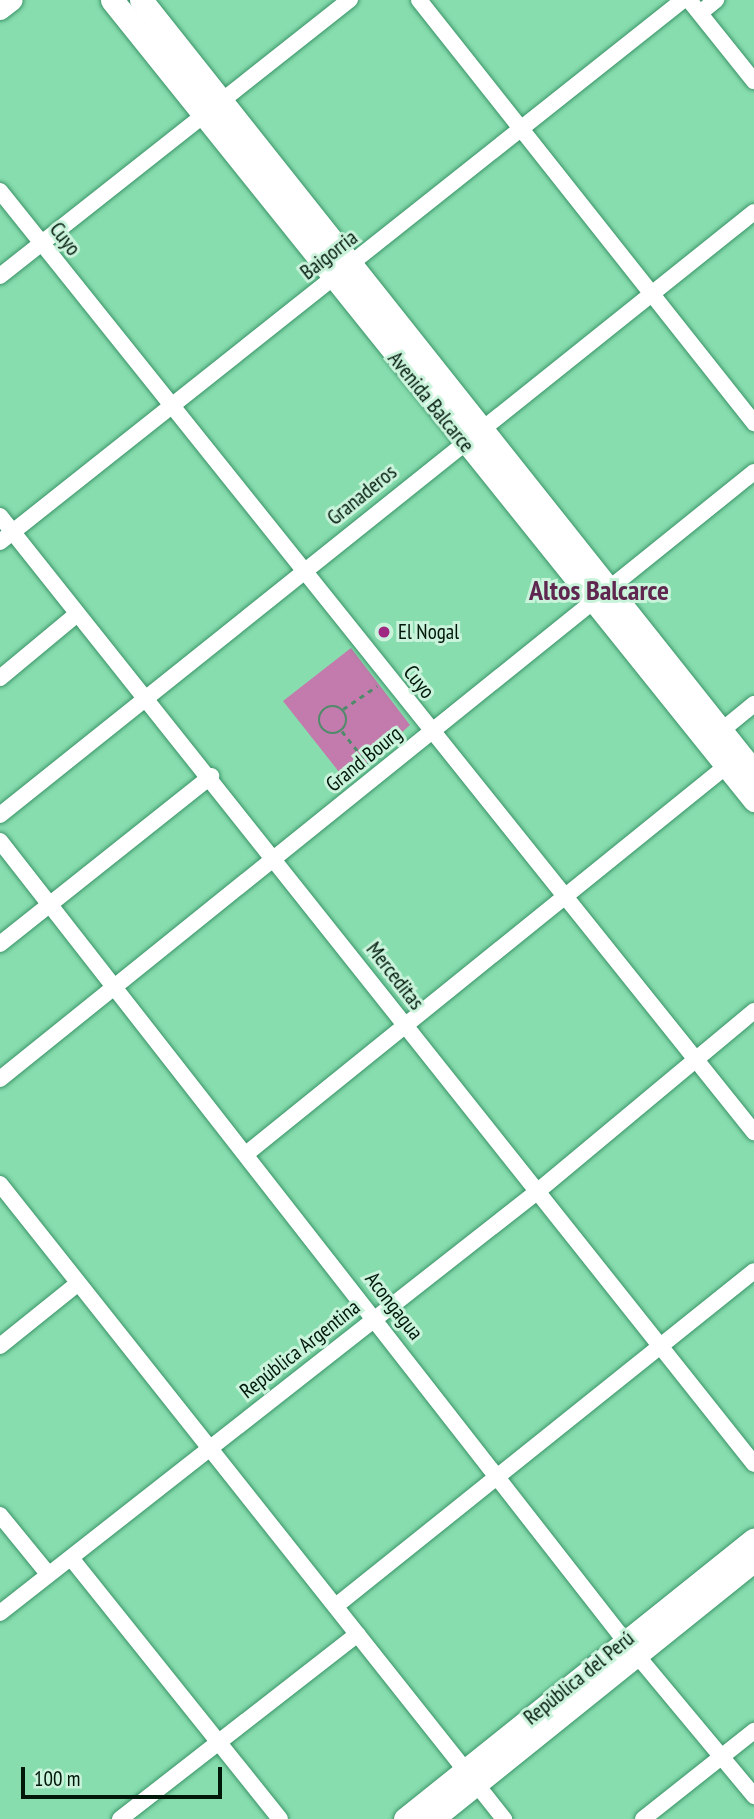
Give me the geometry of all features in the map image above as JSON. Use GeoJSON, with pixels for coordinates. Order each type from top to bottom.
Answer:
{"type":"FeatureCollection","features":[{"type":"Feature","properties":{"kind":"main road","name":"Avenida Balcarce"},"geometry":{"type":"LineString","coordinates":[[112,0],[204,119],[340,272],[472,435],[597,596],[734,760],[754,772]]}},
{"type":"Feature","properties":{"kind":"main road","name":"Avenida Balcarce"},"geometry":{"type":"LineString","coordinates":[[141,0],[220,101],[340,272]]}},
{"type":"Feature","properties":{"kind":"main road","name":"Avenida Balcarce"},"geometry":{"type":"LineString","coordinates":[[597,596],[721,731],[754,800]]}},
{"type":"Feature","properties":{"kind":"main road","name":"República del Perú"},"geometry":{"type":"LineString","coordinates":[[405,1819],[470,1777],[630,1648],[754,1539]]}},
{"type":"Feature","properties":{"kind":"main road","name":"República del Perú"},"geometry":{"type":"LineString","coordinates":[[630,1648],[754,1560]]}},
{"type":"Feature","properties":{"kind":"main road","name":"República del Perú"},"geometry":{"type":"LineString","coordinates":[[432,1819],[470,1777]]}},
{"type":"Feature","properties":{"kind":"street"},"geometry":{"type":"LineString","coordinates":[[0,10],[13,0]]}},
{"type":"Feature","properties":{"kind":"street"},"geometry":{"type":"LineString","coordinates":[[0,276],[204,119],[220,101],[349,0]]}},
{"type":"Feature","properties":{"kind":"street"},"geometry":{"type":"LineString","coordinates":[[419,0],[754,423]]}},
{"type":"Feature","properties":{"kind":"street","name":"Baigorria"},"geometry":{"type":"LineString","coordinates":[[6,537],[170,410],[683,0]]}},
{"type":"Feature","properties":{"kind":"street"},"geometry":{"type":"LineString","coordinates":[[716,0],[694,6],[754,81]]}},
{"type":"Feature","properties":{"kind":"street","name":"Cuyo"},"geometry":{"type":"LineString","coordinates":[[0,191],[170,410],[569,898],[754,1132]]}},
{"type":"Feature","properties":{"kind":"street","name":"Granaderos"},"geometry":{"type":"LineString","coordinates":[[0,815],[144,696],[653,295],[754,212]]}},
{"type":"Feature","properties":{"kind":"street","name":"Grand Bourg"},"geometry":{"type":"LineString","coordinates":[[0,1079],[754,472]]}},
{"type":"Feature","properties":{"kind":"street","name":"Merceditas"},"geometry":{"type":"LineString","coordinates":[[0,516],[6,537],[76,615],[211,776],[754,1464]]}},
{"type":"Feature","properties":{"kind":"street"},"geometry":{"type":"LineString","coordinates":[[0,678],[76,615]]}},
{"type":"Feature","properties":{"kind":"street"},"geometry":{"type":"LineString","coordinates":[[721,731],[754,704]]}},
{"type":"Feature","properties":{"kind":"street"},"geometry":{"type":"LineString","coordinates":[[246,1154],[569,898],[734,760]]}},
{"type":"Feature","properties":{"kind":"street"},"geometry":{"type":"LineString","coordinates":[[0,944],[211,776]]}},
{"type":"Feature","properties":{"kind":"street","name":"Acongagua"},"geometry":{"type":"LineString","coordinates":[[0,841],[376,1317],[630,1648],[754,1796]]}},
{"type":"Feature","properties":{"kind":"street","name":"República Argentina"},"geometry":{"type":"LineString","coordinates":[[0,1613],[208,1446],[538,1191],[754,1011]]}},
{"type":"Feature","properties":{"kind":"street"},"geometry":{"type":"LineString","coordinates":[[0,1184],[76,1285],[337,1605],[503,1819]]}},
{"type":"Feature","properties":{"kind":"street"},"geometry":{"type":"LineString","coordinates":[[337,1605],[754,1271]]}},
{"type":"Feature","properties":{"kind":"street"},"geometry":{"type":"LineString","coordinates":[[0,1346],[76,1285]]}},
{"type":"Feature","properties":{"kind":"street"},"geometry":{"type":"LineString","coordinates":[[0,1515],[49,1575]]}},
{"type":"Feature","properties":{"kind":"street"},"geometry":{"type":"LineString","coordinates":[[71,1558],[220,1740],[280,1819]]}},
{"type":"Feature","properties":{"kind":"street"},"geometry":{"type":"LineString","coordinates":[[120,1819],[358,1634]]}},
{"type":"Feature","properties":{"kind":"street"},"geometry":{"type":"LineString","coordinates":[[643,1819],[754,1731]]}},
{"type":"Feature","properties":{"kind":"path"},"geometry":{"type":"LineString","coordinates":[[342,731],[326,733],[319,721],[326,708],[342,709],[389,678]]}},
{"type":"Feature","properties":{"kind":"path"},"geometry":{"type":"LineString","coordinates":[[342,709],[347,722],[342,731]]}},
{"type":"Feature","properties":{"kind":"path"},"geometry":{"type":"LineString","coordinates":[[342,731],[376,776]]}},
{"type":"Feature","properties":{"kind":"shaded area"},"geometry":{"type":"Polygon","coordinates":[[[351,648],[410,725],[347,782],[283,701],[351,648]]]}},
{"type":"Feature","properties":{"kind":"place","name":"El Nogal"},"geometry":{"type":"Point","coordinates":[384,632]}},
{"type":"Feature","properties":{"kind":"district","name":"Altos Balcarce"},"geometry":{"type":"Point","coordinates":[599,590]}}]}
